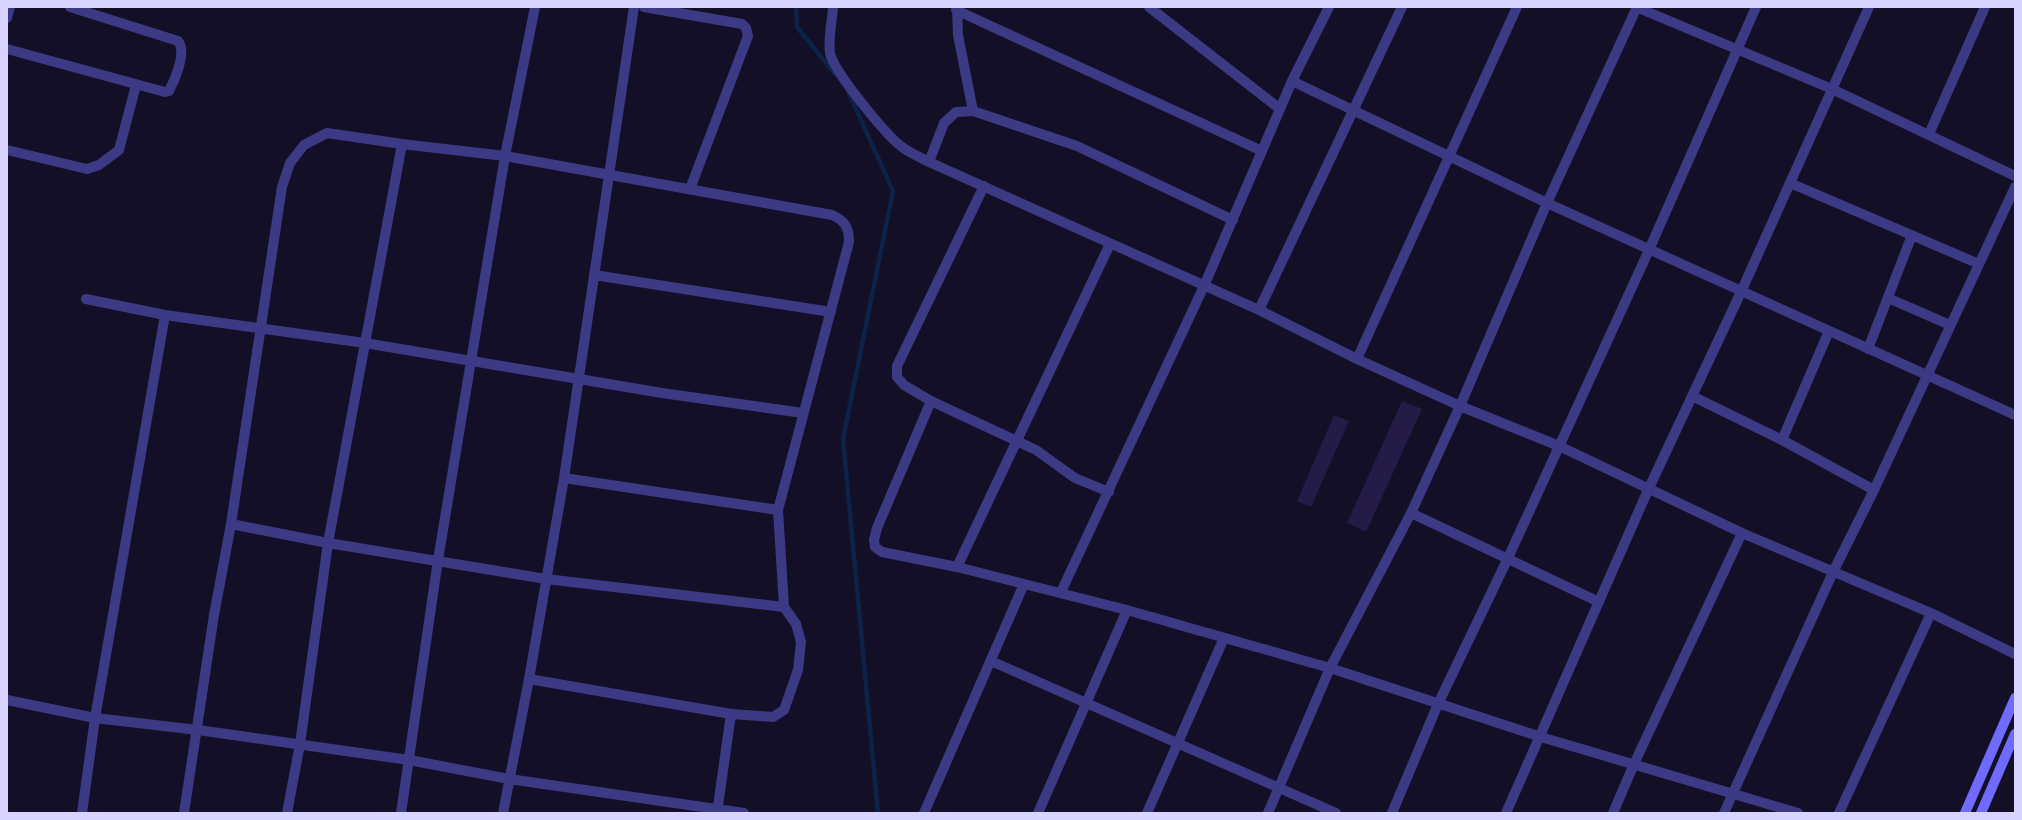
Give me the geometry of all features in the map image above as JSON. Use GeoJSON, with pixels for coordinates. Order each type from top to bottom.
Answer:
{"type":"FeatureCollection","features":[{"type":"Feature","properties":{"kind":"main road"},"geometry":{"type":"LineString","coordinates":[[1966,813],[2015,698]]}},
{"type":"Feature","properties":{"kind":"main road"},"geometry":{"type":"LineString","coordinates":[[1981,813],[2015,734]]}},
{"type":"Feature","properties":{"kind":"street"},"geometry":{"type":"LineString","coordinates":[[7,18],[10,7]]}},
{"type":"Feature","properties":{"kind":"street"},"geometry":{"type":"LineString","coordinates":[[7,49],[136,85],[165,92],[168,91],[179,63],[180,44],[178,41],[70,7]]}},
{"type":"Feature","properties":{"kind":"street"},"geometry":{"type":"LineString","coordinates":[[402,813],[438,560],[505,156],[535,7]]}},
{"type":"Feature","properties":{"kind":"street"},"geometry":{"type":"LineString","coordinates":[[503,813],[529,679],[564,478],[577,379],[634,7]]}},
{"type":"Feature","properties":{"kind":"street"},"geometry":{"type":"LineString","coordinates":[[644,7],[742,24],[746,28],[748,36],[690,189]]}},
{"type":"Feature","properties":{"kind":"street"},"geometry":{"type":"LineString","coordinates":[[833,7],[830,54],[839,70],[879,125],[902,147],[929,162],[1259,310],[1357,359],[1460,406],[1559,446],[1648,490],[1742,533],[1931,613],[2015,654]]}},
{"type":"Feature","properties":{"kind":"street"},"geometry":{"type":"LineString","coordinates":[[1149,7],[1280,109]]}},
{"type":"Feature","properties":{"kind":"street"},"geometry":{"type":"LineString","coordinates":[[1061,592],[1204,286],[1292,81],[1329,7]]}},
{"type":"Feature","properties":{"kind":"street"},"geometry":{"type":"LineString","coordinates":[[1259,310],[1402,7]]}},
{"type":"Feature","properties":{"kind":"street"},"geometry":{"type":"LineString","coordinates":[[1357,359],[1517,7]]}},
{"type":"Feature","properties":{"kind":"street"},"geometry":{"type":"LineString","coordinates":[[1268,813],[1330,668],[1411,513],[1460,406],[1547,204],[1636,7],[1832,89],[2015,176]]}},
{"type":"Feature","properties":{"kind":"street"},"geometry":{"type":"LineString","coordinates":[[1392,813],[1438,704],[1508,558],[1649,250],[1756,7]]}},
{"type":"Feature","properties":{"kind":"street"},"geometry":{"type":"LineString","coordinates":[[1506,813],[1541,737],[1648,490],[1741,292],[1869,7]]}},
{"type":"Feature","properties":{"kind":"street"},"geometry":{"type":"LineString","coordinates":[[1929,134],[1985,7]]}},
{"type":"Feature","properties":{"kind":"street"},"geometry":{"type":"LineString","coordinates":[[973,111],[958,35],[956,8],[1262,151]]}},
{"type":"Feature","properties":{"kind":"street"},"geometry":{"type":"LineString","coordinates":[[1292,81],[1352,111],[1449,155],[1547,204],[2015,415]]}},
{"type":"Feature","properties":{"kind":"street"},"geometry":{"type":"LineString","coordinates":[[7,150],[87,169],[99,165],[119,150],[136,85]]}},
{"type":"Feature","properties":{"kind":"street"},"geometry":{"type":"LineString","coordinates":[[929,162],[944,123],[956,112],[973,111],[1077,146],[1233,220]]}},
{"type":"Feature","properties":{"kind":"street"},"geometry":{"type":"LineString","coordinates":[[184,813],[198,730],[214,616],[231,524],[259,328],[272,258],[282,187],[290,163],[304,146],[327,133],[402,144],[505,156],[832,215],[842,220],[848,229],[849,242],[778,510],[784,606],[796,624],[801,642],[798,670],[789,700],[784,710],[773,717],[731,714],[529,679]]}},
{"type":"Feature","properties":{"kind":"street"},"geometry":{"type":"LineString","coordinates":[[287,813],[300,744],[328,543],[402,144]]}},
{"type":"Feature","properties":{"kind":"street"},"geometry":{"type":"LineString","coordinates":[[1790,183],[1979,264]]}},
{"type":"Feature","properties":{"kind":"street"},"geometry":{"type":"LineString","coordinates":[[984,186],[897,366],[897,377],[900,381],[931,401],[1048,457],[1075,478],[1109,492]]}},
{"type":"Feature","properties":{"kind":"street"},"geometry":{"type":"LineString","coordinates":[[1724,813],[1833,572],[1874,490],[2015,188]]}},
{"type":"Feature","properties":{"kind":"street"},"geometry":{"type":"LineString","coordinates":[[1868,348],[1912,235]]}},
{"type":"Feature","properties":{"kind":"street"},"geometry":{"type":"LineString","coordinates":[[957,567],[1110,244]]}},
{"type":"Feature","properties":{"kind":"street"},"geometry":{"type":"LineString","coordinates":[[594,275],[831,312]]}},
{"type":"Feature","properties":{"kind":"street"},"geometry":{"type":"LineString","coordinates":[[1888,298],[1950,325]]}},
{"type":"Feature","properties":{"kind":"street"},"geometry":{"type":"LineString","coordinates":[[86,299],[165,315],[365,343],[577,379],[803,413]]}},
{"type":"Feature","properties":{"kind":"street"},"geometry":{"type":"LineString","coordinates":[[82,813],[95,718],[165,315]]}},
{"type":"Feature","properties":{"kind":"street"},"geometry":{"type":"LineString","coordinates":[[1782,440],[1829,331]]}},
{"type":"Feature","properties":{"kind":"street"},"geometry":{"type":"LineString","coordinates":[[1692,396],[1782,440],[1874,490]]}},
{"type":"Feature","properties":{"kind":"street"},"geometry":{"type":"LineString","coordinates":[[931,401],[877,528],[874,540],[875,547],[882,552],[957,567],[1061,592],[1127,610],[1330,668],[1541,737],[1798,813]]}},
{"type":"Feature","properties":{"kind":"street"},"geometry":{"type":"LineString","coordinates":[[564,478],[778,510]]}},
{"type":"Feature","properties":{"kind":"street"},"geometry":{"type":"LineString","coordinates":[[1411,513],[1599,602]]}},
{"type":"Feature","properties":{"kind":"street"},"geometry":{"type":"LineString","coordinates":[[231,524],[328,543],[546,578],[784,606]]}},
{"type":"Feature","properties":{"kind":"street"},"geometry":{"type":"LineString","coordinates":[[1613,813],[1634,764],[1742,533]]}},
{"type":"Feature","properties":{"kind":"street"},"geometry":{"type":"LineString","coordinates":[[924,813],[1024,584]]}},
{"type":"Feature","properties":{"kind":"street"},"geometry":{"type":"LineString","coordinates":[[1038,813],[1127,610]]}},
{"type":"Feature","properties":{"kind":"street"},"geometry":{"type":"LineString","coordinates":[[1839,813],[1931,613]]}},
{"type":"Feature","properties":{"kind":"street"},"geometry":{"type":"LineString","coordinates":[[1147,813],[1224,638]]}},
{"type":"Feature","properties":{"kind":"street"},"geometry":{"type":"LineString","coordinates":[[991,661],[1336,813]]}},
{"type":"Feature","properties":{"kind":"street"},"geometry":{"type":"LineString","coordinates":[[7,700],[95,718],[300,744],[409,760],[509,779],[717,811],[744,813]]}},
{"type":"Feature","properties":{"kind":"street"},"geometry":{"type":"LineString","coordinates":[[717,811],[731,714]]}},
{"type":"Feature","properties":{"kind":"building"},"geometry":{"type":"Polygon","coordinates":[[[1402,401],[1422,409],[1366,532],[1347,523],[1402,401]]]}},
{"type":"Feature","properties":{"kind":"building"},"geometry":{"type":"Polygon","coordinates":[[[1334,415],[1349,421],[1311,507],[1297,501],[1334,415]]]}},
{"type":"Feature","properties":{"kind":"waterway"},"geometry":{"type":"LineString","coordinates":[[796,7],[797,27],[835,74]]}},
{"type":"Feature","properties":{"kind":"waterway"},"geometry":{"type":"LineString","coordinates":[[848,91],[893,191],[843,439],[878,813]]}}]}
